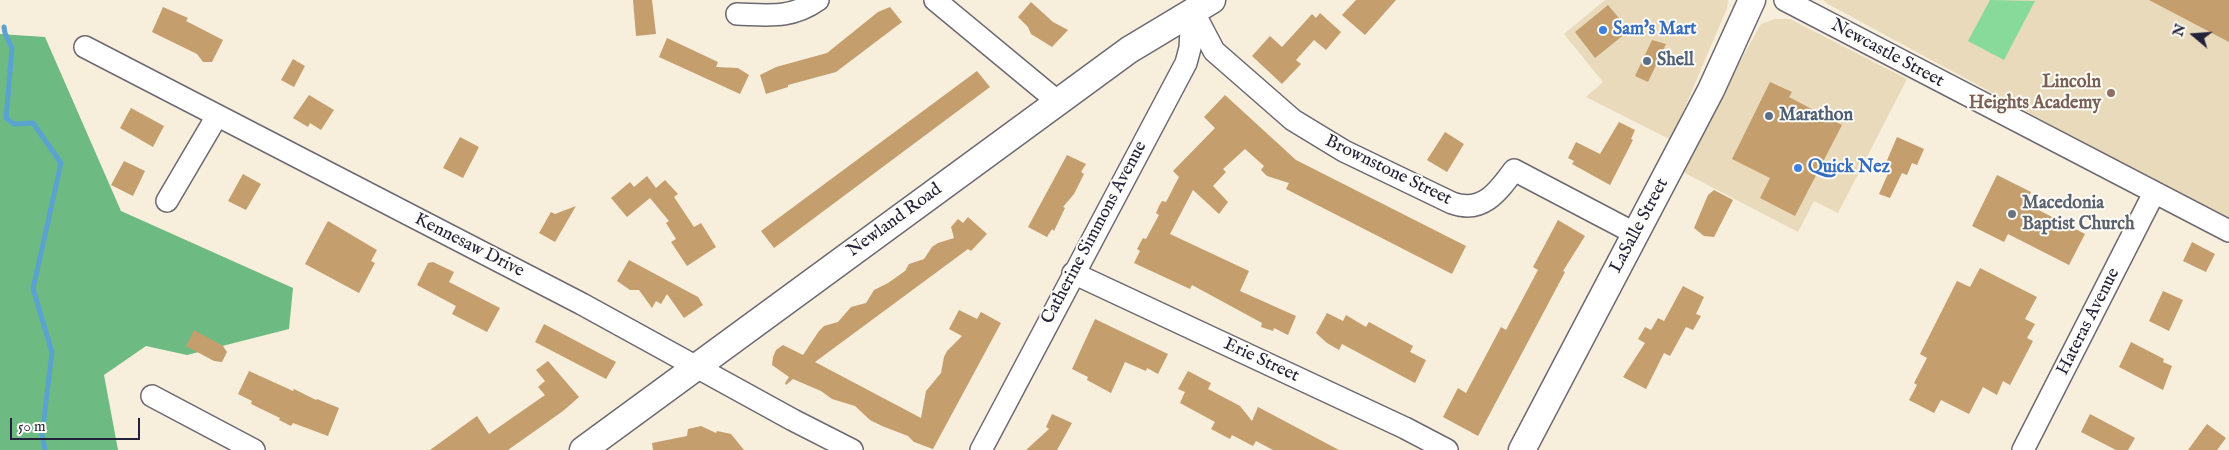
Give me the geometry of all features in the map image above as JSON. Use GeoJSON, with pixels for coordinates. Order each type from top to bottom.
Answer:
{"type":"FeatureCollection","features":[{"type":"Feature","properties":{"kind":"street"},"geometry":{"type":"LineString","coordinates":[[737,14],[784,15],[800,11],[818,0]]}},
{"type":"Feature","properties":{"kind":"street"},"geometry":{"type":"LineString","coordinates":[[935,0],[1057,102]]}},
{"type":"Feature","properties":{"kind":"street","name":"LaSalle Street"},"geometry":{"type":"LineString","coordinates":[[1522,450],[1712,90],[1752,0]]}},
{"type":"Feature","properties":{"kind":"street","name":"Newcastle Street"},"geometry":{"type":"LineString","coordinates":[[1785,0],[2229,231]]}},
{"type":"Feature","properties":{"kind":"street","name":"Newland Road"},"geometry":{"type":"LineString","coordinates":[[583,450],[1129,50],[1202,6]]}},
{"type":"Feature","properties":{"kind":"street","name":"Brownstone Street"},"geometry":{"type":"LineString","coordinates":[[1202,6],[1214,51],[1293,120],[1344,151],[1452,203],[1465,207],[1486,202],[1497,194],[1514,170],[1636,234]]}},
{"type":"Feature","properties":{"kind":"street","name":"Catherine Simmons Avenue"},"geometry":{"type":"LineString","coordinates":[[981,450],[1186,63],[1202,6]]}},
{"type":"Feature","properties":{"kind":"street","name":"Kennesaw Drive"},"geometry":{"type":"LineString","coordinates":[[85,47],[582,304],[695,367],[852,450]]}},
{"type":"Feature","properties":{"kind":"street"},"geometry":{"type":"LineString","coordinates":[[167,201],[217,116]]}},
{"type":"Feature","properties":{"kind":"street","name":"Hateras Avenue"},"geometry":{"type":"LineString","coordinates":[[2031,447],[2154,193]]}},
{"type":"Feature","properties":{"kind":"street","name":"Erie Street"},"geometry":{"type":"LineString","coordinates":[[1073,274],[1405,428],[1448,450]]}},
{"type":"Feature","properties":{"kind":"street"},"geometry":{"type":"LineString","coordinates":[[152,396],[254,450]]}},
{"type":"Feature","properties":{"kind":"shaded area"},"geometry":{"type":"Polygon","coordinates":[[[1605,0],[1728,0],[1727,8],[1671,140],[1586,97],[1603,82],[1564,34],[1605,0]]]}},
{"type":"Feature","properties":{"kind":"shaded area","name":"Lincoln Heights Academy"},"geometry":{"type":"Polygon","coordinates":[[[1823,0],[2229,0],[2229,221],[1828,4],[1823,0]]]}},
{"type":"Feature","properties":{"kind":"shaded area"},"geometry":{"type":"Polygon","coordinates":[[[1775,19],[1790,19],[1907,79],[1838,213],[1814,201],[1798,232],[1679,170],[1761,24],[1775,19]]]}},
{"type":"Feature","properties":{"kind":"green space"},"geometry":{"type":"Polygon","coordinates":[[[1990,0],[2035,1],[2004,60],[1968,41],[1990,0]]]}},
{"type":"Feature","properties":{"kind":"green space"},"geometry":{"type":"Polygon","coordinates":[[[0,34],[45,37],[121,211],[293,288],[289,329],[187,355],[146,346],[104,375],[118,450],[0,450],[0,34]]]}},
{"type":"Feature","properties":{"kind":"building"},"geometry":{"type":"Polygon","coordinates":[[[633,0],[652,0],[656,34],[636,36],[633,0]]]}},
{"type":"Feature","properties":{"kind":"building"},"geometry":{"type":"Polygon","coordinates":[[[1356,0],[1396,0],[1365,35],[1342,15],[1356,0]]]}},
{"type":"Feature","properties":{"kind":"building"},"geometry":{"type":"Polygon","coordinates":[[[2149,0],[2229,0],[2229,42],[2149,0]]]}},
{"type":"Feature","properties":{"kind":"building"},"geometry":{"type":"Polygon","coordinates":[[[1031,2],[1053,22],[1068,30],[1052,47],[1031,34],[1028,27],[1018,17],[1031,2]]]}},
{"type":"Feature","properties":{"kind":"building","name":"Sam's Mart"},"geometry":{"type":"Polygon","coordinates":[[[1608,5],[1623,23],[1631,29],[1595,58],[1575,32],[1608,5]]]}},
{"type":"Feature","properties":{"kind":"building"},"geometry":{"type":"Polygon","coordinates":[[[163,7],[188,18],[186,21],[223,40],[212,62],[203,62],[197,54],[152,32],[163,7]]]}},
{"type":"Feature","properties":{"kind":"building"},"geometry":{"type":"Polygon","coordinates":[[[890,7],[902,22],[836,72],[788,85],[788,87],[766,94],[760,75],[776,67],[827,53],[878,12],[890,7]]]}},
{"type":"Feature","properties":{"kind":"building"},"geometry":{"type":"Polygon","coordinates":[[[1320,13],[1341,32],[1326,50],[1314,40],[1296,60],[1301,64],[1282,84],[1252,56],[1270,36],[1282,47],[1312,14],[1316,18],[1320,13]]]}},
{"type":"Feature","properties":{"kind":"building"},"geometry":{"type":"Polygon","coordinates":[[[667,38],[718,62],[716,67],[738,68],[749,75],[740,94],[659,57],[667,38]]]}},
{"type":"Feature","properties":{"kind":"building"},"geometry":{"type":"Polygon","coordinates":[[[1652,40],[1666,44],[1648,82],[1635,76],[1652,40]]]}},
{"type":"Feature","properties":{"kind":"building"},"geometry":{"type":"Polygon","coordinates":[[[293,59],[305,66],[294,87],[281,80],[293,59]]]}},
{"type":"Feature","properties":{"kind":"building"},"geometry":{"type":"Polygon","coordinates":[[[977,71],[990,87],[774,248],[761,231],[977,71]]]}},
{"type":"Feature","properties":{"kind":"building"},"geometry":{"type":"Polygon","coordinates":[[[1770,82],[1792,92],[1789,97],[1842,125],[1795,216],[1760,198],[1770,178],[1732,159],[1770,82]]]}},
{"type":"Feature","properties":{"kind":"building"},"geometry":{"type":"Polygon","coordinates":[[[309,95],[334,110],[321,130],[310,123],[308,127],[293,118],[309,95]]]}},
{"type":"Feature","properties":{"kind":"building"},"geometry":{"type":"Polygon","coordinates":[[[1225,95],[1296,160],[1466,246],[1452,274],[1286,189],[1289,183],[1267,176],[1261,170],[1264,166],[1245,149],[1223,169],[1226,172],[1213,186],[1228,202],[1219,214],[1193,190],[1170,234],[1249,271],[1240,291],[1296,316],[1288,335],[1274,328],[1273,331],[1261,327],[1262,323],[1192,285],[1190,289],[1134,263],[1140,251],[1137,249],[1143,238],[1146,239],[1159,215],[1156,213],[1159,206],[1162,201],[1166,202],[1179,177],[1173,171],[1215,128],[1204,117],[1225,95]]]}},
{"type":"Feature","properties":{"kind":"building"},"geometry":{"type":"Polygon","coordinates":[[[131,108],[164,126],[153,147],[120,128],[131,108]]]}},
{"type":"Feature","properties":{"kind":"building"},"geometry":{"type":"Polygon","coordinates":[[[1619,122],[1635,130],[1631,139],[1633,140],[1610,185],[1572,164],[1574,161],[1568,158],[1576,142],[1600,154],[1619,122]]]}},
{"type":"Feature","properties":{"kind":"building"},"geometry":{"type":"Polygon","coordinates":[[[1445,132],[1464,144],[1447,172],[1427,160],[1445,132]]]}},
{"type":"Feature","properties":{"kind":"building"},"geometry":{"type":"Polygon","coordinates":[[[460,137],[479,147],[463,178],[443,168],[460,137]]]}},
{"type":"Feature","properties":{"kind":"building"},"geometry":{"type":"Polygon","coordinates":[[[1897,137],[1924,149],[1917,165],[1912,163],[1907,175],[1902,173],[1890,198],[1879,194],[1891,167],[1885,165],[1897,137]]]}},
{"type":"Feature","properties":{"kind":"building"},"geometry":{"type":"Polygon","coordinates":[[[1067,155],[1086,164],[1081,172],[1084,174],[1074,194],[1063,207],[1065,208],[1054,231],[1052,229],[1047,237],[1028,227],[1067,155]]]}},
{"type":"Feature","properties":{"kind":"building"},"geometry":{"type":"Polygon","coordinates":[[[124,161],[145,171],[133,196],[111,185],[124,161]]]}},
{"type":"Feature","properties":{"kind":"building"},"geometry":{"type":"Polygon","coordinates":[[[243,174],[261,184],[246,210],[228,201],[243,174]]]}},
{"type":"Feature","properties":{"kind":"building","name":"Macedonia Baptist Church"},"geometry":{"type":"Polygon","coordinates":[[[1997,175],[2031,192],[2025,203],[2085,234],[2069,265],[2008,234],[2004,242],[1972,226],[1997,175]]]}},
{"type":"Feature","properties":{"kind":"building"},"geometry":{"type":"Polygon","coordinates":[[[647,176],[656,188],[665,180],[678,194],[674,197],[694,227],[701,223],[716,247],[687,266],[671,242],[676,239],[666,223],[669,221],[650,198],[627,217],[611,198],[630,182],[634,187],[647,176]]]}},
{"type":"Feature","properties":{"kind":"building"},"geometry":{"type":"Polygon","coordinates":[[[1714,190],[1733,200],[1714,237],[1704,236],[1694,228],[1708,195],[1714,190]]]}},
{"type":"Feature","properties":{"kind":"building"},"geometry":{"type":"Polygon","coordinates":[[[576,206],[555,242],[539,233],[551,212],[555,214],[576,206]]]}},
{"type":"Feature","properties":{"kind":"building"},"geometry":{"type":"Polygon","coordinates":[[[968,217],[987,234],[971,251],[968,249],[815,362],[921,418],[926,391],[941,373],[947,351],[962,336],[949,329],[959,310],[977,319],[981,312],[1001,323],[933,449],[914,442],[908,436],[870,420],[855,406],[832,399],[821,391],[793,379],[786,385],[785,383],[789,377],[772,365],[776,350],[783,345],[803,355],[824,326],[838,322],[851,307],[866,303],[874,290],[905,271],[909,264],[924,259],[932,247],[954,238],[951,227],[958,219],[963,223],[968,217]]]}},
{"type":"Feature","properties":{"kind":"building"},"geometry":{"type":"Polygon","coordinates":[[[1558,220],[1585,236],[1563,271],[1565,272],[1478,436],[1443,417],[1458,388],[1466,393],[1501,327],[1506,330],[1538,270],[1533,267],[1558,220]]]}},
{"type":"Feature","properties":{"kind":"building"},"geometry":{"type":"Polygon","coordinates":[[[328,221],[377,250],[371,261],[375,263],[359,293],[305,264],[328,221]]]}},
{"type":"Feature","properties":{"kind":"building"},"geometry":{"type":"Polygon","coordinates":[[[2192,242],[2215,254],[2206,272],[2183,261],[2192,242]]]}},
{"type":"Feature","properties":{"kind":"building"},"geometry":{"type":"Polygon","coordinates":[[[629,260],[698,297],[703,305],[684,318],[667,294],[661,304],[656,301],[652,308],[639,290],[630,290],[617,281],[629,260]]]}},
{"type":"Feature","properties":{"kind":"building"},"geometry":{"type":"Polygon","coordinates":[[[433,262],[454,272],[449,282],[500,308],[487,332],[452,314],[456,306],[417,285],[428,263],[433,262]]]}},
{"type":"Feature","properties":{"kind":"building"},"geometry":{"type":"Polygon","coordinates":[[[1980,268],[2037,297],[2025,319],[2035,324],[2027,338],[2033,341],[2010,385],[2003,381],[1997,395],[1983,387],[1969,414],[1941,400],[1934,413],[1909,400],[1917,385],[1914,383],[1927,358],[1920,354],[1957,281],[1970,287],[1980,268]]]}},
{"type":"Feature","properties":{"kind":"building"},"geometry":{"type":"Polygon","coordinates":[[[1683,286],[1704,297],[1696,314],[1701,316],[1693,330],[1686,327],[1670,356],[1664,353],[1646,389],[1623,377],[1645,343],[1638,339],[1645,327],[1651,330],[1658,318],[1664,321],[1683,286]]]}},
{"type":"Feature","properties":{"kind":"building"},"geometry":{"type":"Polygon","coordinates":[[[2163,291],[2183,300],[2169,331],[2149,321],[2163,291]]]}},
{"type":"Feature","properties":{"kind":"building"},"geometry":{"type":"Polygon","coordinates":[[[1327,313],[1343,321],[1346,315],[1366,327],[1369,322],[1413,346],[1410,352],[1426,360],[1415,383],[1342,344],[1339,350],[1327,343],[1316,333],[1327,313]]]}},
{"type":"Feature","properties":{"kind":"building"},"geometry":{"type":"Polygon","coordinates":[[[1095,319],[1168,354],[1158,374],[1147,368],[1146,371],[1125,362],[1111,393],[1087,380],[1088,377],[1072,369],[1095,319]]]}},
{"type":"Feature","properties":{"kind":"building"},"geometry":{"type":"Polygon","coordinates":[[[544,324],[616,362],[606,379],[535,342],[544,324]]]}},
{"type":"Feature","properties":{"kind":"building"},"geometry":{"type":"Polygon","coordinates":[[[194,330],[223,346],[227,352],[222,362],[214,361],[186,346],[194,330]]]}},
{"type":"Feature","properties":{"kind":"building"},"geometry":{"type":"Polygon","coordinates":[[[2131,342],[2164,359],[2163,362],[2172,366],[2163,390],[2119,367],[2131,342]]]}},
{"type":"Feature","properties":{"kind":"building"},"geometry":{"type":"Polygon","coordinates":[[[548,361],[579,397],[563,411],[508,450],[430,450],[477,416],[489,434],[545,395],[538,387],[545,381],[536,370],[548,361]]]}},
{"type":"Feature","properties":{"kind":"building"},"geometry":{"type":"Polygon","coordinates":[[[249,371],[293,391],[294,389],[316,400],[339,408],[328,436],[293,423],[291,426],[279,420],[280,418],[251,404],[252,401],[238,394],[249,371]]]}},
{"type":"Feature","properties":{"kind":"building"},"geometry":{"type":"Polygon","coordinates":[[[1188,371],[1211,383],[1208,389],[1240,406],[1252,421],[1258,407],[1339,450],[1273,450],[1256,441],[1253,446],[1232,435],[1230,439],[1211,429],[1215,422],[1180,403],[1185,392],[1178,389],[1188,371]]]}},
{"type":"Feature","properties":{"kind":"building"},"geometry":{"type":"Polygon","coordinates":[[[1052,414],[1072,423],[1057,450],[1026,450],[1049,429],[1046,427],[1052,414]]]}},
{"type":"Feature","properties":{"kind":"building"},"geometry":{"type":"Polygon","coordinates":[[[2090,414],[2135,438],[2128,450],[2116,450],[2081,432],[2090,414]]]}},
{"type":"Feature","properties":{"kind":"building"},"geometry":{"type":"Polygon","coordinates":[[[2207,424],[2226,438],[2217,450],[2188,450],[2207,424]]]}},
{"type":"Feature","properties":{"kind":"building"},"geometry":{"type":"Polygon","coordinates":[[[701,426],[716,433],[717,431],[731,434],[744,450],[653,450],[652,443],[687,436],[688,429],[701,426]]]}},
{"type":"Feature","properties":{"kind":"waterway"},"geometry":{"type":"LineString","coordinates":[[4,27],[12,48],[6,118],[14,124],[33,123],[61,163],[33,289],[52,352],[42,435],[45,450]]}},
{"type":"Feature","properties":{"kind":"place","name":"Sam's Mart"},"geometry":{"type":"Point","coordinates":[1603,30]}},
{"type":"Feature","properties":{"kind":"place","name":"Shell"},"geometry":{"type":"Point","coordinates":[1647,61]}},
{"type":"Feature","properties":{"kind":"place","name":"Lincoln Heights Academy"},"geometry":{"type":"Point","coordinates":[2111,93]}},
{"type":"Feature","properties":{"kind":"place","name":"Marathon"},"geometry":{"type":"Point","coordinates":[1769,116]}},
{"type":"Feature","properties":{"kind":"place","name":"Quick Nez"},"geometry":{"type":"Point","coordinates":[1798,168]}},
{"type":"Feature","properties":{"kind":"place","name":"Macedonia Baptist Church"},"geometry":{"type":"Point","coordinates":[2012,214]}}]}
